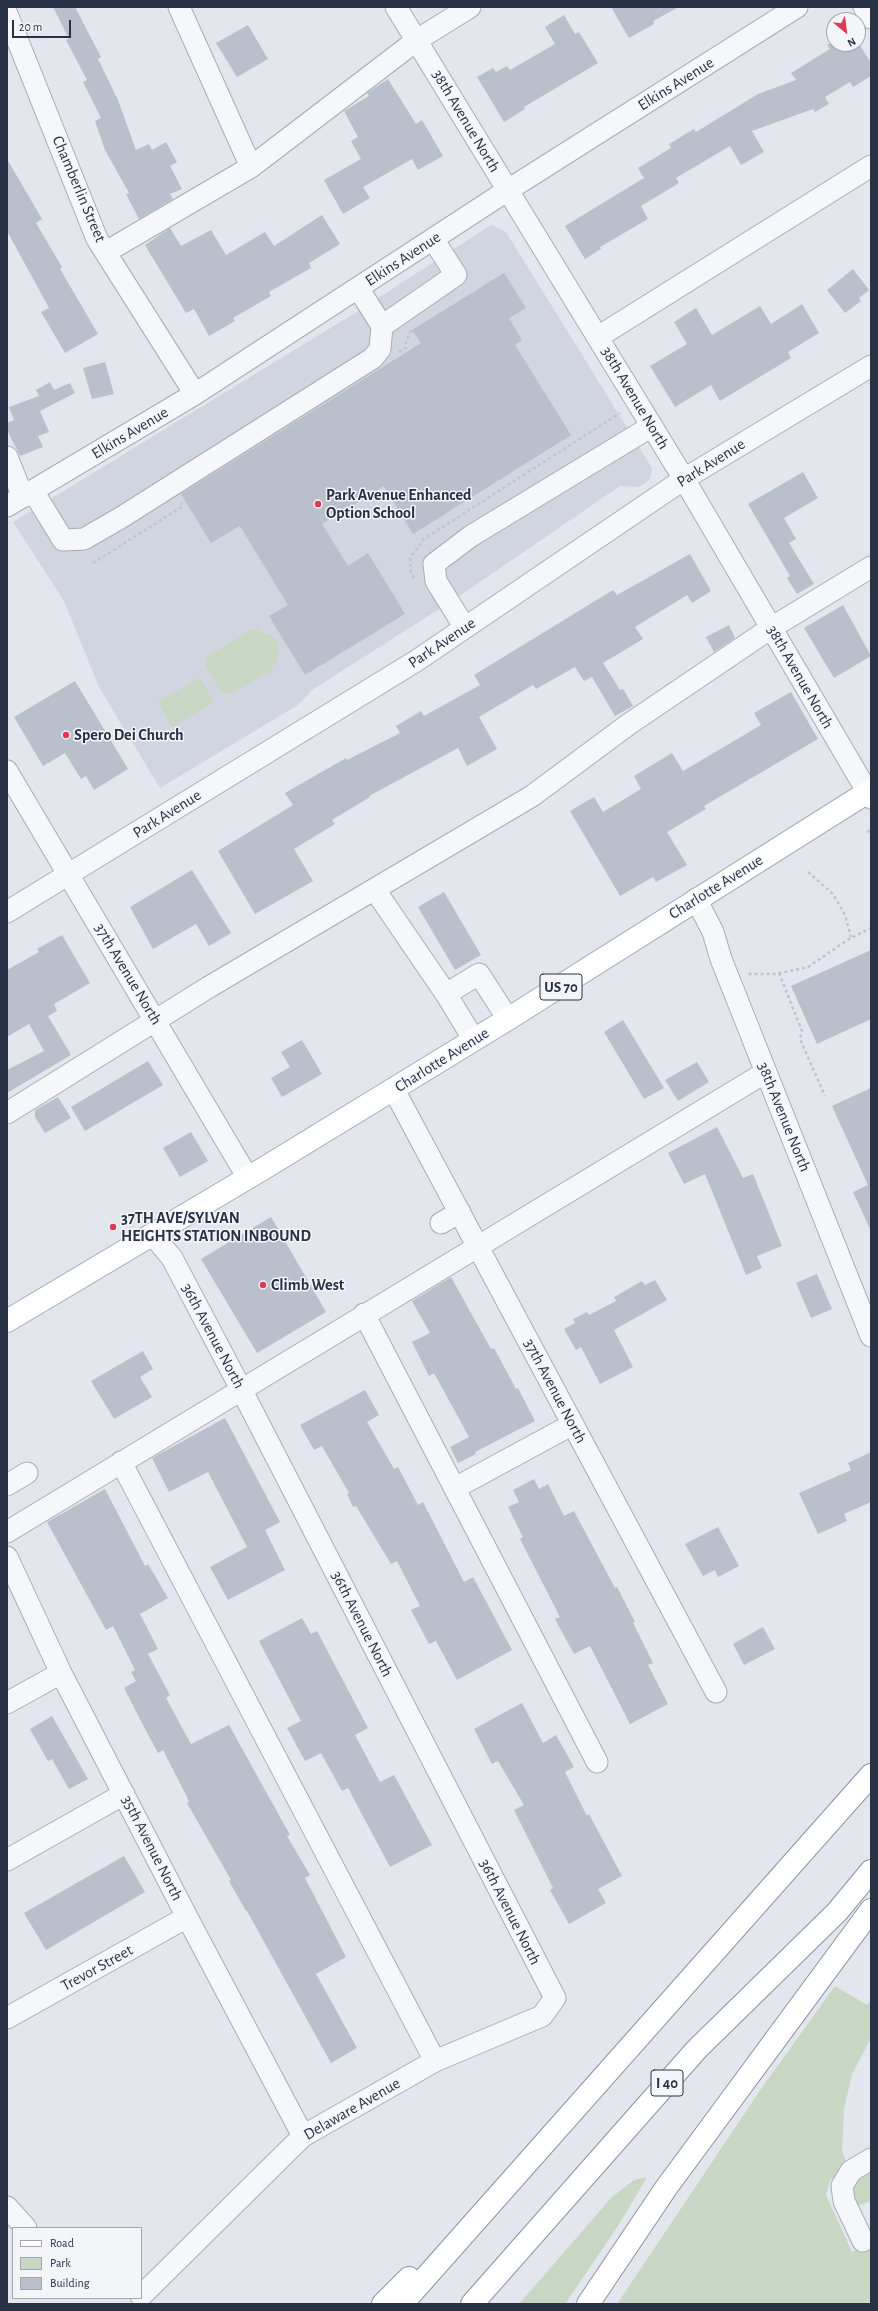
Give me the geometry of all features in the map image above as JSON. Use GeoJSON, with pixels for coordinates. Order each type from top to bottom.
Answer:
{"type":"FeatureCollection","features":[{"type":"Feature","properties":{"kind":"main road","name":"Charlotte Avenue"},"geometry":{"type":"LineString","coordinates":[[7,1321],[394,1090],[696,899],[870,794]]}},
{"type":"Feature","properties":{"kind":"main road"},"geometry":{"type":"LineString","coordinates":[[402,2304],[871,1774]]}},
{"type":"Feature","properties":{"kind":"main road","name":"I 40"},"geometry":{"type":"LineString","coordinates":[[472,2304],[697,2049],[837,1912],[871,1871]]}},
{"type":"Feature","properties":{"kind":"main road"},"geometry":{"type":"LineString","coordinates":[[588,2304],[666,2188],[871,1910]]}},
{"type":"Feature","properties":{"kind":"main road"},"geometry":{"type":"LineString","coordinates":[[383,2304],[524,2167]]}},
{"type":"Feature","properties":{"kind":"street"},"geometry":{"type":"LineString","coordinates":[[179,7],[251,167]]}},
{"type":"Feature","properties":{"kind":"street","name":"38th Avenue North"},"geometry":{"type":"LineString","coordinates":[[396,7],[684,479],[870,794]]}},
{"type":"Feature","properties":{"kind":"street"},"geometry":{"type":"LineString","coordinates":[[106,252],[251,167],[417,40],[470,7]]}},
{"type":"Feature","properties":{"kind":"street","name":"Elkins Avenue"},"geometry":{"type":"LineString","coordinates":[[21,498],[195,394],[508,190],[797,7]]}},
{"type":"Feature","properties":{"kind":"street"},"geometry":{"type":"LineString","coordinates":[[864,7],[871,18]]}},
{"type":"Feature","properties":{"kind":"street","name":"Chamberlin Street"},"geometry":{"type":"LineString","coordinates":[[7,14],[97,239],[195,394]]}},
{"type":"Feature","properties":{"kind":"street"},"geometry":{"type":"LineString","coordinates":[[598,337],[871,166]]}},
{"type":"Feature","properties":{"kind":"street"},"geometry":{"type":"LineString","coordinates":[[382,326],[456,275],[433,239]]}},
{"type":"Feature","properties":{"kind":"street"},"geometry":{"type":"LineString","coordinates":[[7,457],[21,498],[63,540],[84,539],[373,358],[380,349],[382,326],[358,288]]}},
{"type":"Feature","properties":{"kind":"street","name":"Park Avenue"},"geometry":{"type":"LineString","coordinates":[[7,912],[416,661],[684,479],[871,366]]}},
{"type":"Feature","properties":{"kind":"street"},"geometry":{"type":"LineString","coordinates":[[465,628],[436,581],[434,564],[471,536],[652,426]]}},
{"type":"Feature","properties":{"kind":"street"},"geometry":{"type":"LineString","coordinates":[[7,1113],[209,987],[532,796],[629,724],[771,628],[871,567]]}},
{"type":"Feature","properties":{"kind":"street","name":"37th Avenue North"},"geometry":{"type":"LineString","coordinates":[[7,771],[248,1178]]}},
{"type":"Feature","properties":{"kind":"street"},"geometry":{"type":"LineString","coordinates":[[375,890],[446,994],[474,1040]]}},
{"type":"Feature","properties":{"kind":"street","name":"38th Avenue North"},"geometry":{"type":"LineString","coordinates":[[696,899],[713,932],[721,959],[871,1336]]}},
{"type":"Feature","properties":{"kind":"street"},"geometry":{"type":"LineString","coordinates":[[446,994],[479,974],[508,1019]]}},
{"type":"Feature","properties":{"kind":"street"},"geometry":{"type":"LineString","coordinates":[[7,1532],[364,1314],[766,1072]]}},
{"type":"Feature","properties":{"kind":"street","name":"37th Avenue North"},"geometry":{"type":"LineString","coordinates":[[394,1090],[716,1692]]}},
{"type":"Feature","properties":{"kind":"street"},"geometry":{"type":"LineString","coordinates":[[440,1223],[460,1212]]}},
{"type":"Feature","properties":{"kind":"street","name":"36th Avenue North"},"geometry":{"type":"LineString","coordinates":[[152,1234],[172,1258],[555,1998],[542,2016]]}},
{"type":"Feature","properties":{"kind":"street"},"geometry":{"type":"LineString","coordinates":[[364,1314],[597,1762]]}},
{"type":"Feature","properties":{"kind":"street"},"geometry":{"type":"LineString","coordinates":[[454,1488],[573,1424]]}},
{"type":"Feature","properties":{"kind":"street"},"geometry":{"type":"LineString","coordinates":[[121,1462],[435,2061]]}},
{"type":"Feature","properties":{"kind":"street"},"geometry":{"type":"LineString","coordinates":[[7,1484],[27,1473]]}},
{"type":"Feature","properties":{"kind":"street","name":"35th Avenue North"},"geometry":{"type":"LineString","coordinates":[[7,1557],[61,1673],[187,1917],[303,2136]]}},
{"type":"Feature","properties":{"kind":"street"},"geometry":{"type":"LineString","coordinates":[[7,1703],[61,1673]]}},
{"type":"Feature","properties":{"kind":"street"},"geometry":{"type":"LineString","coordinates":[[7,1860],[124,1794]]}},
{"type":"Feature","properties":{"kind":"street","name":"Trevor Street"},"geometry":{"type":"LineString","coordinates":[[7,2018],[187,1917]]}},
{"type":"Feature","properties":{"kind":"street","name":"Delaware Avenue"},"geometry":{"type":"LineString","coordinates":[[142,2295],[303,2136],[435,2061],[542,2016]]}},
{"type":"Feature","properties":{"kind":"street"},"geometry":{"type":"LineString","coordinates":[[863,2240],[844,2201],[842,2186],[851,2171],[871,2159]]}},
{"type":"Feature","properties":{"kind":"street"},"geometry":{"type":"LineString","coordinates":[[7,2207],[25,2227]]}},
{"type":"Feature","properties":{"kind":"path"},"geometry":{"type":"LineString","coordinates":[[868,830],[871,836]]}},
{"type":"Feature","properties":{"kind":"path"},"geometry":{"type":"LineString","coordinates":[[808,872],[833,894],[845,915],[852,937]]}},
{"type":"Feature","properties":{"kind":"path"},"geometry":{"type":"LineString","coordinates":[[747,968],[750,974],[779,973],[808,967],[852,937],[871,928]]}},
{"type":"Feature","properties":{"kind":"path"},"geometry":{"type":"LineString","coordinates":[[779,973],[802,1031],[800,1039],[825,1096]]}},
{"type":"Feature","properties":{"kind":"shaded area","name":"Park Avenue Enhanced Option School"},"geometry":{"type":"Polygon","coordinates":[[[491,225],[506,232],[652,468],[650,479],[639,487],[620,486],[458,597],[312,690],[298,705],[160,788],[99,687],[64,601],[13,522],[355,313],[491,225]]]}},
{"type":"Feature","properties":{"kind":"green space"},"geometry":{"type":"Polygon","coordinates":[[[256,630],[271,635],[277,642],[279,648],[277,661],[269,672],[230,694],[221,692],[205,665],[208,656],[248,632],[256,630]]]}},
{"type":"Feature","properties":{"kind":"green space"},"geometry":{"type":"Polygon","coordinates":[[[200,678],[214,702],[172,727],[158,702],[200,678]]]}},
{"type":"Feature","properties":{"kind":"green space"},"geometry":{"type":"Polygon","coordinates":[[[835,1986],[867,2005],[871,2000],[871,2038],[852,2074],[844,2109],[842,2151],[848,2167],[830,2180],[826,2195],[852,2252],[866,2246],[871,2239],[871,2304],[617,2304],[761,2089],[835,1986]]]}},
{"type":"Feature","properties":{"kind":"green space"},"geometry":{"type":"Polygon","coordinates":[[[871,2173],[871,2201],[857,2206],[851,2199],[851,2184],[871,2173]]]}},
{"type":"Feature","properties":{"kind":"green space"},"geometry":{"type":"Polygon","coordinates":[[[647,2177],[618,2226],[565,2304],[519,2304],[612,2197],[634,2180],[647,2177]]]}},
{"type":"Feature","properties":{"kind":"building"},"geometry":{"type":"Polygon","coordinates":[[[53,7],[75,7],[101,57],[98,59],[118,100],[136,150],[149,144],[152,150],[166,142],[177,162],[170,166],[182,189],[170,194],[173,199],[139,219],[126,194],[129,193],[105,150],[95,121],[101,118],[83,82],[87,80],[66,40],[69,39],[53,7]]]}},
{"type":"Feature","properties":{"kind":"building"},"geometry":{"type":"Polygon","coordinates":[[[611,7],[679,7],[653,21],[654,24],[629,38],[611,7]]]}},
{"type":"Feature","properties":{"kind":"building"},"geometry":{"type":"Polygon","coordinates":[[[564,15],[575,34],[579,32],[598,63],[524,107],[525,109],[504,122],[477,77],[493,68],[496,72],[507,66],[510,70],[555,44],[545,27],[564,15]]]}},
{"type":"Feature","properties":{"kind":"building"},"geometry":{"type":"Polygon","coordinates":[[[248,25],[268,59],[237,77],[216,43],[248,25]]]}},
{"type":"Feature","properties":{"kind":"building"},"geometry":{"type":"Polygon","coordinates":[[[826,51],[864,52],[871,63],[871,76],[853,87],[850,82],[825,97],[829,104],[815,112],[813,109],[752,131],[764,152],[741,165],[730,146],[676,178],[679,183],[641,206],[648,219],[600,247],[601,249],[585,259],[565,226],[644,178],[638,168],[671,148],[669,144],[694,129],[696,132],[758,94],[796,80],[791,73],[826,51]]]}},
{"type":"Feature","properties":{"kind":"building"},"geometry":{"type":"Polygon","coordinates":[[[388,79],[416,124],[422,120],[443,156],[418,170],[412,159],[363,187],[370,198],[343,214],[324,180],[361,159],[351,141],[358,137],[344,111],[369,96],[367,93],[388,79]]]}},
{"type":"Feature","properties":{"kind":"building"},"geometry":{"type":"Polygon","coordinates":[[[7,159],[42,219],[36,223],[62,267],[60,269],[98,334],[65,353],[41,312],[49,308],[7,231],[7,159]]]}},
{"type":"Feature","properties":{"kind":"building"},"geometry":{"type":"Polygon","coordinates":[[[322,215],[340,244],[309,263],[311,268],[269,292],[271,296],[233,318],[235,321],[209,336],[194,309],[186,313],[145,245],[170,228],[181,246],[211,230],[226,255],[265,232],[274,246],[322,215]]]}},
{"type":"Feature","properties":{"kind":"building"},"geometry":{"type":"Polygon","coordinates":[[[853,269],[869,290],[859,298],[861,301],[845,313],[827,290],[853,269]]]}},
{"type":"Feature","properties":{"kind":"building"},"geometry":{"type":"Polygon","coordinates":[[[504,273],[526,308],[509,318],[522,340],[515,345],[571,435],[413,534],[384,486],[322,524],[348,566],[368,553],[405,614],[305,675],[269,616],[288,605],[240,526],[211,543],[181,494],[421,343],[412,330],[504,273]]]}},
{"type":"Feature","properties":{"kind":"building"},"geometry":{"type":"Polygon","coordinates":[[[802,304],[819,333],[788,352],[791,358],[720,401],[711,385],[675,407],[650,366],[687,344],[674,322],[696,308],[712,335],[760,306],[771,324],[802,304]]]}},
{"type":"Feature","properties":{"kind":"building"},"geometry":{"type":"Polygon","coordinates":[[[105,362],[114,394],[92,399],[83,368],[105,362]]]}},
{"type":"Feature","properties":{"kind":"building"},"geometry":{"type":"Polygon","coordinates":[[[50,382],[54,390],[70,383],[75,393],[40,411],[49,432],[38,436],[43,447],[20,456],[7,430],[7,423],[14,420],[9,407],[39,396],[36,390],[50,382]]]}},
{"type":"Feature","properties":{"kind":"building"},"geometry":{"type":"Polygon","coordinates":[[[803,472],[818,498],[784,518],[796,539],[789,543],[814,584],[797,594],[787,578],[790,576],[748,504],[803,472]]]}},
{"type":"Feature","properties":{"kind":"building"},"geometry":{"type":"Polygon","coordinates":[[[690,554],[711,591],[692,603],[687,595],[635,627],[643,639],[603,663],[620,690],[623,689],[633,706],[615,716],[592,677],[584,681],[575,667],[536,689],[533,685],[479,717],[497,749],[467,766],[458,748],[369,796],[370,797],[332,820],[335,824],[294,849],[313,881],[255,914],[218,851],[293,805],[285,793],[346,758],[347,760],[400,733],[396,726],[421,711],[424,716],[480,685],[474,675],[613,590],[617,595],[690,554]]]}},
{"type":"Feature","properties":{"kind":"building"},"geometry":{"type":"Polygon","coordinates":[[[843,605],[871,656],[834,678],[804,628],[843,605]]]}},
{"type":"Feature","properties":{"kind":"building"},"geometry":{"type":"Polygon","coordinates":[[[729,625],[735,638],[714,652],[706,637],[729,625]]]}},
{"type":"Feature","properties":{"kind":"building","name":"Spero Dei Church"},"geometry":{"type":"Polygon","coordinates":[[[75,681],[128,769],[94,790],[86,776],[81,779],[65,753],[43,766],[14,717],[75,681]]]}},
{"type":"Feature","properties":{"kind":"building"},"geometry":{"type":"Polygon","coordinates":[[[791,692],[818,739],[704,806],[706,809],[667,832],[687,865],[656,882],[653,877],[620,896],[570,811],[594,797],[603,812],[641,789],[634,776],[672,753],[683,771],[761,725],[754,713],[791,692]]]}},
{"type":"Feature","properties":{"kind":"building"},"geometry":{"type":"Polygon","coordinates":[[[192,870],[231,933],[209,946],[196,924],[153,949],[130,907],[192,870]]]}},
{"type":"Feature","properties":{"kind":"building"},"geometry":{"type":"Polygon","coordinates":[[[444,892],[481,955],[455,970],[418,907],[444,892]]]}},
{"type":"Feature","properties":{"kind":"building"},"geometry":{"type":"Polygon","coordinates":[[[62,935],[90,983],[54,1004],[57,1011],[48,1016],[71,1055],[7,1093],[7,1070],[44,1051],[29,1024],[7,1037],[7,970],[39,952],[37,949],[62,935]]]}},
{"type":"Feature","properties":{"kind":"building"},"geometry":{"type":"Polygon","coordinates":[[[871,950],[871,1019],[817,1044],[791,986],[871,950]]]}},
{"type":"Feature","properties":{"kind":"building"},"geometry":{"type":"Polygon","coordinates":[[[623,1020],[664,1088],[644,1099],[604,1032],[623,1020]]]}},
{"type":"Feature","properties":{"kind":"building"},"geometry":{"type":"Polygon","coordinates":[[[302,1040],[322,1074],[282,1097],[271,1078],[290,1067],[281,1052],[302,1040]]]}},
{"type":"Feature","properties":{"kind":"building"},"geometry":{"type":"Polygon","coordinates":[[[148,1061],[163,1085],[85,1131],[71,1107],[148,1061]]]}},
{"type":"Feature","properties":{"kind":"building"},"geometry":{"type":"Polygon","coordinates":[[[697,1062],[709,1082],[678,1101],[665,1080],[697,1062]]]}},
{"type":"Feature","properties":{"kind":"building"},"geometry":{"type":"Polygon","coordinates":[[[871,1088],[871,1231],[853,1192],[868,1185],[832,1106],[871,1088]]]}},
{"type":"Feature","properties":{"kind":"building"},"geometry":{"type":"Polygon","coordinates":[[[58,1097],[71,1118],[45,1133],[35,1117],[35,1110],[58,1097]]]}},
{"type":"Feature","properties":{"kind":"building"},"geometry":{"type":"Polygon","coordinates":[[[717,1127],[743,1178],[753,1174],[782,1246],[757,1256],[762,1268],[746,1275],[705,1174],[684,1184],[668,1153],[717,1127]]]}},
{"type":"Feature","properties":{"kind":"building"},"geometry":{"type":"Polygon","coordinates":[[[191,1132],[208,1161],[180,1177],[163,1148],[191,1132]]]}},
{"type":"Feature","properties":{"kind":"building"},"geometry":{"type":"Polygon","coordinates":[[[271,1217],[326,1312],[257,1353],[201,1259],[271,1217]]]}},
{"type":"Feature","properties":{"kind":"building"},"geometry":{"type":"Polygon","coordinates":[[[817,1274],[832,1309],[811,1318],[796,1283],[817,1274]]]}},
{"type":"Feature","properties":{"kind":"building"},"geometry":{"type":"Polygon","coordinates":[[[451,1277],[491,1349],[494,1348],[516,1389],[518,1388],[535,1421],[475,1452],[476,1454],[458,1463],[450,1447],[469,1437],[434,1373],[429,1376],[412,1342],[430,1333],[412,1301],[451,1277]]]}},
{"type":"Feature","properties":{"kind":"building"},"geometry":{"type":"Polygon","coordinates":[[[655,1280],[667,1300],[614,1330],[633,1367],[600,1384],[581,1347],[576,1350],[564,1329],[575,1323],[573,1319],[587,1312],[589,1315],[616,1301],[614,1297],[642,1281],[645,1285],[655,1280]]]}},
{"type":"Feature","properties":{"kind":"building"},"geometry":{"type":"Polygon","coordinates":[[[143,1351],[153,1369],[140,1377],[152,1397],[114,1419],[91,1381],[143,1351]]]}},
{"type":"Feature","properties":{"kind":"building"},"geometry":{"type":"Polygon","coordinates":[[[365,1390],[379,1415],[367,1422],[394,1469],[398,1467],[418,1505],[423,1502],[464,1582],[473,1577],[512,1650],[457,1680],[436,1641],[429,1644],[411,1610],[420,1606],[397,1561],[391,1564],[356,1506],[353,1507],[347,1494],[349,1493],[322,1446],[314,1450],[300,1425],[365,1390]]]}},
{"type":"Feature","properties":{"kind":"building"},"geometry":{"type":"Polygon","coordinates":[[[225,1418],[280,1522],[265,1530],[285,1570],[228,1600],[210,1567],[247,1547],[208,1472],[169,1492],[152,1458],[225,1418]]]}},
{"type":"Feature","properties":{"kind":"building"},"geometry":{"type":"Polygon","coordinates":[[[871,1452],[871,1502],[844,1514],[847,1521],[818,1534],[799,1493],[851,1470],[848,1463],[871,1452]]]}},
{"type":"Feature","properties":{"kind":"building"},"geometry":{"type":"Polygon","coordinates":[[[534,1479],[539,1489],[548,1484],[564,1516],[574,1511],[615,1588],[617,1587],[635,1622],[633,1623],[653,1663],[648,1665],[668,1704],[630,1724],[590,1646],[574,1654],[555,1619],[560,1617],[520,1539],[523,1537],[508,1507],[519,1502],[513,1490],[534,1479]]]}},
{"type":"Feature","properties":{"kind":"building"},"geometry":{"type":"Polygon","coordinates":[[[105,1489],[145,1566],[148,1564],[168,1598],[140,1614],[158,1649],[148,1654],[170,1695],[166,1698],[191,1744],[229,1725],[290,1835],[287,1836],[310,1875],[305,1878],[346,1957],[316,1974],[357,2048],[331,2063],[187,1803],[189,1801],[163,1750],[158,1753],[124,1688],[136,1681],[131,1672],[135,1670],[113,1626],[106,1630],[47,1522],[105,1489]]]}},
{"type":"Feature","properties":{"kind":"building"},"geometry":{"type":"Polygon","coordinates":[[[718,1527],[739,1566],[718,1577],[715,1570],[703,1576],[685,1544],[718,1527]]]}},
{"type":"Feature","properties":{"kind":"building"},"geometry":{"type":"Polygon","coordinates":[[[302,1618],[311,1634],[317,1631],[368,1728],[355,1735],[380,1782],[394,1775],[432,1845],[390,1867],[348,1788],[342,1791],[321,1753],[305,1761],[287,1728],[301,1721],[259,1641],[302,1618]]]}},
{"type":"Feature","properties":{"kind":"building"},"geometry":{"type":"Polygon","coordinates":[[[763,1627],[775,1649],[744,1665],[733,1644],[763,1627]]]}},
{"type":"Feature","properties":{"kind":"building"},"geometry":{"type":"Polygon","coordinates":[[[522,1703],[543,1743],[556,1735],[574,1767],[565,1772],[587,1816],[589,1814],[622,1876],[598,1889],[606,1903],[569,1924],[550,1890],[553,1888],[514,1810],[524,1805],[498,1761],[492,1764],[474,1729],[522,1703]]]}},
{"type":"Feature","properties":{"kind":"building"},"geometry":{"type":"Polygon","coordinates":[[[52,1716],[88,1779],[69,1789],[52,1759],[48,1761],[30,1729],[52,1716]]]}},
{"type":"Feature","properties":{"kind":"building"},"geometry":{"type":"Polygon","coordinates":[[[124,1856],[145,1892],[46,1950],[24,1913],[124,1856]]]}},
{"type":"Feature","properties":{"kind":"place","name":"Park Avenue Enhanced Option School"},"geometry":{"type":"Point","coordinates":[318,504]}},
{"type":"Feature","properties":{"kind":"place","name":"Spero Dei Church"},"geometry":{"type":"Point","coordinates":[66,735]}},
{"type":"Feature","properties":{"kind":"place","name":"37TH AVE/SYLVAN HEIGHTS STATION INBOUND"},"geometry":{"type":"Point","coordinates":[113,1227]}},
{"type":"Feature","properties":{"kind":"place","name":"Climb West"},"geometry":{"type":"Point","coordinates":[263,1285]}}]}
